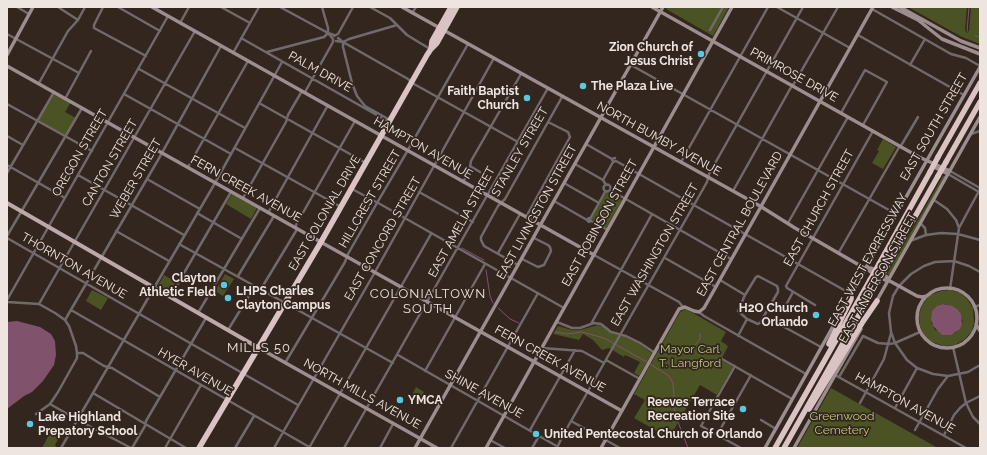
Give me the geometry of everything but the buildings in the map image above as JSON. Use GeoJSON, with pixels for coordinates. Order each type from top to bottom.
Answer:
{"type":"FeatureCollection","features":[{"type":"Feature","properties":{"kind":"highway","name":"EAST COLONIAL DRIVE"},"geometry":{"type":"LineString","coordinates":[[199,448],[321,242],[431,49],[437,43],[451,7]]}},
{"type":"Feature","properties":{"kind":"highway","name":"EAST COLONIAL DRIVE"},"geometry":{"type":"LineString","coordinates":[[442,29],[457,7]]}},
{"type":"Feature","properties":{"kind":"highway","name":"EAST-WEST EXPRESSWAY"},"geometry":{"type":"LineString","coordinates":[[774,448],[980,83]]}},
{"type":"Feature","properties":{"kind":"highway","name":"EAST-WEST EXPRESSWAY"},"geometry":{"type":"LineString","coordinates":[[784,448],[980,102]]}},
{"type":"Feature","properties":{"kind":"highway"},"geometry":{"type":"LineString","coordinates":[[811,382],[814,373],[851,299],[851,294]]}},
{"type":"Feature","properties":{"kind":"highway"},"geometry":{"type":"LineString","coordinates":[[784,448],[877,301]]}},
{"type":"Feature","properties":{"kind":"main road","name":"NORTH MILLS AVENUE"},"geometry":{"type":"LineString","coordinates":[[7,203],[259,348]]}},
{"type":"Feature","properties":{"kind":"street"},"geometry":{"type":"LineString","coordinates":[[18,7],[30,14]]}},
{"type":"Feature","properties":{"kind":"street"},"geometry":{"type":"LineString","coordinates":[[7,55],[33,7]]}},
{"type":"Feature","properties":{"kind":"street"},"geometry":{"type":"LineString","coordinates":[[58,7],[78,20]]}},
{"type":"Feature","properties":{"kind":"street"},"geometry":{"type":"LineString","coordinates":[[38,84],[68,31],[78,20],[85,7]]}},
{"type":"Feature","properties":{"kind":"street"},"geometry":{"type":"LineString","coordinates":[[103,7],[93,27],[146,56]]}},
{"type":"Feature","properties":{"kind":"street"},"geometry":{"type":"LineString","coordinates":[[118,7],[160,31]]}},
{"type":"Feature","properties":{"kind":"street","name":"HAMPTON AVENUE"},"geometry":{"type":"LineString","coordinates":[[152,7],[408,150],[487,196],[679,302],[683,307]]}},
{"type":"Feature","properties":{"kind":"street"},"geometry":{"type":"LineString","coordinates":[[180,23],[189,7]]}},
{"type":"Feature","properties":{"kind":"street"},"geometry":{"type":"LineString","coordinates":[[221,7],[250,23]]}},
{"type":"Feature","properties":{"kind":"street"},"geometry":{"type":"LineString","coordinates":[[233,53],[259,7]]}},
{"type":"Feature","properties":{"kind":"street"},"geometry":{"type":"LineString","coordinates":[[280,7],[336,38],[341,43],[344,42],[518,142]]}},
{"type":"Feature","properties":{"kind":"street"},"geometry":{"type":"LineString","coordinates":[[322,7],[328,28],[328,34]]}},
{"type":"Feature","properties":{"kind":"street"},"geometry":{"type":"LineString","coordinates":[[243,198],[287,119],[303,92],[313,79],[353,7]]}},
{"type":"Feature","properties":{"kind":"street"},"geometry":{"type":"LineString","coordinates":[[370,7],[390,18],[407,35],[431,49]]}},
{"type":"Feature","properties":{"kind":"street","name":"NORTH BUMBY AVENUE"},"geometry":{"type":"LineString","coordinates":[[402,7],[760,206],[812,238],[866,268],[871,268],[887,277],[888,280],[917,296]]}},
{"type":"Feature","properties":{"kind":"street"},"geometry":{"type":"LineString","coordinates":[[412,13],[416,7]]}},
{"type":"Feature","properties":{"kind":"street","name":"PRIMROSE DRIVE"},"geometry":{"type":"LineString","coordinates":[[652,7],[980,190]]}},
{"type":"Feature","properties":{"kind":"street","name":"EAST LIVINGSTON STREET"},"geometry":{"type":"LineString","coordinates":[[415,448],[663,7]]}},
{"type":"Feature","properties":{"kind":"street"},"geometry":{"type":"LineString","coordinates":[[710,30],[723,7]]}},
{"type":"Feature","properties":{"kind":"street","name":"EAST ROBINSON STREET"},"geometry":{"type":"LineString","coordinates":[[486,448],[732,7]]}},
{"type":"Feature","properties":{"kind":"street"},"geometry":{"type":"LineString","coordinates":[[681,162],[768,7]]}},
{"type":"Feature","properties":{"kind":"street"},"geometry":{"type":"LineString","coordinates":[[777,7],[850,48]]}},
{"type":"Feature","properties":{"kind":"street","name":"EAST WASHINGTON STREET"},"geometry":{"type":"LineString","coordinates":[[558,447],[571,421],[665,258],[803,7]]}},
{"type":"Feature","properties":{"kind":"street"},"geometry":{"type":"LineString","coordinates":[[732,191],[838,7]]}},
{"type":"Feature","properties":{"kind":"street"},"geometry":{"type":"LineString","coordinates":[[892,7],[918,20],[942,39],[980,54]]}},
{"type":"Feature","properties":{"kind":"street"},"geometry":{"type":"LineString","coordinates":[[900,7],[961,41],[980,48]]}},
{"type":"Feature","properties":{"kind":"street"},"geometry":{"type":"LineString","coordinates":[[872,8],[951,54],[966,58],[980,66]]}},
{"type":"Feature","properties":{"kind":"street","name":"EAST CENTRAL BOULEVARD"},"geometry":{"type":"LineString","coordinates":[[683,307],[699,312],[704,308],[872,8]]}},
{"type":"Feature","properties":{"kind":"street","name":"OREGON STREET"},"geometry":{"type":"LineString","coordinates":[[7,301],[168,16]]}},
{"type":"Feature","properties":{"kind":"street"},"geometry":{"type":"LineString","coordinates":[[351,100],[356,96],[343,47],[344,42],[348,39],[398,25]]}},
{"type":"Feature","properties":{"kind":"street","name":"CANTON STREET"},"geometry":{"type":"LineString","coordinates":[[39,304],[152,110],[195,31]]}},
{"type":"Feature","properties":{"kind":"street"},"geometry":{"type":"LineString","coordinates":[[7,34],[79,73]]}},
{"type":"Feature","properties":{"kind":"street"},"geometry":{"type":"LineString","coordinates":[[266,52],[324,37],[328,34]]}},
{"type":"Feature","properties":{"kind":"street"},"geometry":{"type":"LineString","coordinates":[[857,34],[964,95]]}},
{"type":"Feature","properties":{"kind":"street","name":"PALM DRIVE"},"geometry":{"type":"LineString","coordinates":[[241,38],[390,121]]}},
{"type":"Feature","properties":{"kind":"street"},"geometry":{"type":"LineString","coordinates":[[910,65],[925,39]]}},
{"type":"Feature","properties":{"kind":"street","name":"HILLCREST STREET"},"geometry":{"type":"LineString","coordinates":[[285,363],[468,44]]}},
{"type":"Feature","properties":{"kind":"street","name":"WEBER STREET"},"geometry":{"type":"LineString","coordinates":[[65,320],[162,153],[221,46]]}},
{"type":"Feature","properties":{"kind":"street"},"geometry":{"type":"LineString","coordinates":[[65,99],[92,51]]}},
{"type":"Feature","properties":{"kind":"street","name":"EAST CONCORD STREET"},"geometry":{"type":"LineString","coordinates":[[274,448],[375,272],[494,58]]}},
{"type":"Feature","properties":{"kind":"street"},"geometry":{"type":"LineString","coordinates":[[188,168],[248,61]]}},
{"type":"Feature","properties":{"kind":"street"},"geometry":{"type":"LineString","coordinates":[[67,448],[62,447],[215,183],[282,62]]}},
{"type":"Feature","properties":{"kind":"street"},"geometry":{"type":"LineString","coordinates":[[631,64],[896,214]]}},
{"type":"Feature","properties":{"kind":"street","name":"FERN CREEK AVENUE"},"geometry":{"type":"LineString","coordinates":[[7,66],[622,411]]}},
{"type":"Feature","properties":{"kind":"street","name":"EAST SOUTH STREET"},"geometry":{"type":"LineString","coordinates":[[765,448],[980,66]]}},
{"type":"Feature","properties":{"kind":"street"},"geometry":{"type":"LineString","coordinates":[[139,69],[245,128]]}},
{"type":"Feature","properties":{"kind":"street"},"geometry":{"type":"LineString","coordinates":[[840,112],[865,70],[887,82],[863,125]]}},
{"type":"Feature","properties":{"kind":"street"},"geometry":{"type":"LineString","coordinates":[[463,182],[471,161],[521,74]]}},
{"type":"Feature","properties":{"kind":"street","name":"EAST AMELIA STREET"},"geometry":{"type":"LineString","coordinates":[[344,448],[548,88]]}},
{"type":"Feature","properties":{"kind":"street"},"geometry":{"type":"LineString","coordinates":[[7,173],[54,92]]}},
{"type":"Feature","properties":{"kind":"street"},"geometry":{"type":"LineString","coordinates":[[124,94],[231,154]]}},
{"type":"Feature","properties":{"kind":"street","name":"PALM DRIVE"},"geometry":{"type":"LineString","coordinates":[[356,96],[365,106],[390,121]]}},
{"type":"Feature","properties":{"kind":"street","name":"STANLEY STREET"},"geometry":{"type":"LineString","coordinates":[[498,253],[482,244],[482,237],[562,97]]}},
{"type":"Feature","properties":{"kind":"street"},"geometry":{"type":"LineString","coordinates":[[259,103],[366,163]]}},
{"type":"Feature","properties":{"kind":"street"},"geometry":{"type":"LineString","coordinates":[[7,104],[92,152]]}},
{"type":"Feature","properties":{"kind":"street"},"geometry":{"type":"LineString","coordinates":[[268,212],[328,105]]}},
{"type":"Feature","properties":{"kind":"street"},"geometry":{"type":"LineString","coordinates":[[7,237],[82,108]]}},
{"type":"Feature","properties":{"kind":"street"},"geometry":{"type":"LineString","coordinates":[[788,223],[848,117]]}},
{"type":"Feature","properties":{"kind":"street"},"geometry":{"type":"LineString","coordinates":[[839,252],[918,117]]}},
{"type":"Feature","properties":{"kind":"street","name":"EAST ANDERSON STREET"},"geometry":{"type":"LineString","coordinates":[[794,448],[980,118]]}},
{"type":"Feature","properties":{"kind":"street"},"geometry":{"type":"LineString","coordinates":[[261,289],[296,231],[296,226],[355,121]]}},
{"type":"Feature","properties":{"kind":"street"},"geometry":{"type":"LineString","coordinates":[[526,217],[570,137],[568,132],[548,122]]}},
{"type":"Feature","properties":{"kind":"street","name":"EAST CHURCH STREET"},"geometry":{"type":"LineString","coordinates":[[793,292],[786,286],[873,131]]}},
{"type":"Feature","properties":{"kind":"street"},"geometry":{"type":"LineString","coordinates":[[971,134],[980,132]]}},
{"type":"Feature","properties":{"kind":"street"},"geometry":{"type":"LineString","coordinates":[[7,136],[23,145]]}},
{"type":"Feature","properties":{"kind":"street"},"geometry":{"type":"LineString","coordinates":[[586,144],[851,294]]}},
{"type":"Feature","properties":{"kind":"street"},"geometry":{"type":"LineString","coordinates":[[234,148],[341,207]]}},
{"type":"Feature","properties":{"kind":"street"},"geometry":{"type":"LineString","coordinates":[[603,180],[614,160]]}},
{"type":"Feature","properties":{"kind":"street"},"geometry":{"type":"LineString","coordinates":[[575,164],[603,180],[606,185],[610,186],[610,190],[731,259]]}},
{"type":"Feature","properties":{"kind":"street"},"geometry":{"type":"LineString","coordinates":[[7,165],[65,198]]}},
{"type":"Feature","properties":{"kind":"street"},"geometry":{"type":"LineString","coordinates":[[470,166],[480,172]]}},
{"type":"Feature","properties":{"kind":"street"},"geometry":{"type":"LineString","coordinates":[[78,175],[184,235]]}},
{"type":"Feature","properties":{"kind":"street"},"geometry":{"type":"LineString","coordinates":[[147,179],[200,209]]}},
{"type":"Feature","properties":{"kind":"street"},"geometry":{"type":"LineString","coordinates":[[564,183],[599,203]]}},
{"type":"Feature","properties":{"kind":"street"},"geometry":{"type":"LineString","coordinates":[[589,220],[605,192],[603,188],[606,185]]}},
{"type":"Feature","properties":{"kind":"street"},"geometry":{"type":"LineString","coordinates":[[351,189],[564,308]]}},
{"type":"Feature","properties":{"kind":"street"},"geometry":{"type":"LineString","coordinates":[[605,192],[610,190]]}},
{"type":"Feature","properties":{"kind":"street"},"geometry":{"type":"LineString","coordinates":[[950,289],[959,228],[980,190]]}},
{"type":"Feature","properties":{"kind":"street"},"geometry":{"type":"LineString","coordinates":[[170,297],[231,192]]}},
{"type":"Feature","properties":{"kind":"street"},"geometry":{"type":"LineString","coordinates":[[420,192],[473,222]]}},
{"type":"Feature","properties":{"kind":"street"},"geometry":{"type":"LineString","coordinates":[[934,200],[947,209],[959,228]]}},
{"type":"Feature","properties":{"kind":"street"},"geometry":{"type":"LineString","coordinates":[[554,201],[608,230]]}},
{"type":"Feature","properties":{"kind":"street"},"geometry":{"type":"LineString","coordinates":[[198,313],[260,208]]}},
{"type":"Feature","properties":{"kind":"street"},"geometry":{"type":"LineString","coordinates":[[197,213],[242,239]]}},
{"type":"Feature","properties":{"kind":"street"},"geometry":{"type":"LineString","coordinates":[[519,265],[498,253],[520,213]]}},
{"type":"Feature","properties":{"kind":"street"},"geometry":{"type":"LineString","coordinates":[[591,324],[652,214]]}},
{"type":"Feature","properties":{"kind":"street"},"geometry":{"type":"LineString","coordinates":[[238,276],[274,216]]}},
{"type":"Feature","properties":{"kind":"street"},"geometry":{"type":"LineString","coordinates":[[920,223],[925,228],[926,235]]}},
{"type":"Feature","properties":{"kind":"street"},"geometry":{"type":"LineString","coordinates":[[116,231],[169,261]]}},
{"type":"Feature","properties":{"kind":"street"},"geometry":{"type":"LineString","coordinates":[[910,241],[926,235],[941,233],[958,234],[980,240]]}},
{"type":"Feature","properties":{"kind":"street"},"geometry":{"type":"LineString","coordinates":[[310,448],[431,234]]}},
{"type":"Feature","properties":{"kind":"street","name":"THORNTON AVENUE"},"geometry":{"type":"LineString","coordinates":[[7,237],[86,284],[298,405]]}},
{"type":"Feature","properties":{"kind":"street"},"geometry":{"type":"LineString","coordinates":[[522,259],[538,267],[544,264],[551,251],[550,247],[534,238]]}},
{"type":"Feature","properties":{"kind":"street"},"geometry":{"type":"LineString","coordinates":[[180,244],[393,363]]}},
{"type":"Feature","properties":{"kind":"street"},"geometry":{"type":"LineString","coordinates":[[665,258],[716,287]]}},
{"type":"Feature","properties":{"kind":"street"},"geometry":{"type":"LineString","coordinates":[[980,272],[969,266],[954,261],[935,262],[924,266],[911,274],[899,286],[894,296],[889,313],[891,332],[895,343],[907,360],[917,368],[933,374],[948,376],[972,370],[980,365]]}},
{"type":"Feature","properties":{"kind":"street"},"geometry":{"type":"LineString","coordinates":[[425,371],[485,264]]}},
{"type":"Feature","properties":{"kind":"street"},"geometry":{"type":"LineString","coordinates":[[758,276],[777,286],[778,289],[778,292],[758,324],[747,319],[738,311],[745,295],[758,276]]}},
{"type":"Feature","properties":{"kind":"street"},"geometry":{"type":"LineString","coordinates":[[720,280],[745,295]]}},
{"type":"Feature","properties":{"kind":"street"},"geometry":{"type":"LineString","coordinates":[[228,330],[255,286]]}},
{"type":"Feature","properties":{"kind":"street"},"geometry":{"type":"LineString","coordinates":[[917,296],[927,296],[938,290],[950,289],[958,291],[964,295],[974,307],[976,324],[980,331],[972,333]]}},
{"type":"Feature","properties":{"kind":"street"},"geometry":{"type":"LineString","coordinates":[[785,307],[793,292],[815,305]]}},
{"type":"Feature","properties":{"kind":"street"},"geometry":{"type":"LineString","coordinates":[[451,448],[538,293]]}},
{"type":"Feature","properties":{"kind":"street"},"geometry":{"type":"LineString","coordinates":[[917,296],[921,300],[921,303]]}},
{"type":"Feature","properties":{"kind":"street"},"geometry":{"type":"LineString","coordinates":[[927,296],[918,309],[917,318],[920,332],[933,344],[941,347],[953,347],[966,340],[972,333],[976,324]]}},
{"type":"Feature","properties":{"kind":"street"},"geometry":{"type":"LineString","coordinates":[[7,301],[39,304],[55,312],[65,320],[78,353],[77,358],[50,404],[36,414]]}},
{"type":"Feature","properties":{"kind":"street"},"geometry":{"type":"LineString","coordinates":[[974,307],[980,305]]}},
{"type":"Feature","properties":{"kind":"street"},"geometry":{"type":"LineString","coordinates":[[601,448],[680,309],[683,307]]}},
{"type":"Feature","properties":{"kind":"street","name":"HYER AVENUE"},"geometry":{"type":"LineString","coordinates":[[71,310],[310,448]]}},
{"type":"Feature","properties":{"kind":"street"},"geometry":{"type":"LineString","coordinates":[[699,312],[738,336],[806,374]]}},
{"type":"Feature","properties":{"kind":"street"},"geometry":{"type":"LineString","coordinates":[[764,316],[821,347]]}},
{"type":"Feature","properties":{"kind":"street"},"geometry":{"type":"LineString","coordinates":[[50,404],[132,448],[206,318]]}},
{"type":"Feature","properties":{"kind":"street"},"geometry":{"type":"LineString","coordinates":[[738,336],[747,319]]}},
{"type":"Feature","properties":{"kind":"street"},"geometry":{"type":"LineString","coordinates":[[557,322],[572,328],[580,328],[591,324],[601,324],[611,332],[621,334],[640,343],[655,353]]}},
{"type":"Feature","properties":{"kind":"street"},"geometry":{"type":"LineString","coordinates":[[860,403],[884,359],[891,332]]}},
{"type":"Feature","properties":{"kind":"street"},"geometry":{"type":"LineString","coordinates":[[839,377],[863,336],[878,343],[889,344],[895,343],[920,332]]}},
{"type":"Feature","properties":{"kind":"street"},"geometry":{"type":"LineString","coordinates":[[953,347],[966,403],[973,417],[980,424]]}},
{"type":"Feature","properties":{"kind":"street","name":"NORTH MILLS AVENUE"},"geometry":{"type":"LineString","coordinates":[[259,348],[437,448]]}},
{"type":"Feature","properties":{"kind":"street"},"geometry":{"type":"LineString","coordinates":[[542,348],[582,351],[604,363]]}},
{"type":"Feature","properties":{"kind":"street"},"geometry":{"type":"LineString","coordinates":[[530,430],[575,350]]}},
{"type":"Feature","properties":{"kind":"street"},"geometry":{"type":"LineString","coordinates":[[78,353],[83,353],[160,397]]}},
{"type":"Feature","properties":{"kind":"street","name":"SHINE AVENUE"},"geometry":{"type":"LineString","coordinates":[[398,355],[558,447]]}},
{"type":"Feature","properties":{"kind":"street"},"geometry":{"type":"LineString","coordinates":[[722,359],[792,399]]}},
{"type":"Feature","properties":{"kind":"street"},"geometry":{"type":"LineString","coordinates":[[606,360],[640,379]]}},
{"type":"Feature","properties":{"kind":"street"},"geometry":{"type":"LineString","coordinates":[[735,366],[701,426],[741,448]]}},
{"type":"Feature","properties":{"kind":"street"},"geometry":{"type":"LineString","coordinates":[[895,408],[917,368]]}},
{"type":"Feature","properties":{"kind":"street"},"geometry":{"type":"LineString","coordinates":[[717,435],[751,375]]}},
{"type":"Feature","properties":{"kind":"street","name":"HAMPTON AVENUE"},"geometry":{"type":"LineString","coordinates":[[835,375],[966,448]]}},
{"type":"Feature","properties":{"kind":"street"},"geometry":{"type":"LineString","coordinates":[[915,430],[938,389],[948,376]]}},
{"type":"Feature","properties":{"kind":"street"},"geometry":{"type":"LineString","coordinates":[[165,448],[201,385]]}},
{"type":"Feature","properties":{"kind":"street"},"geometry":{"type":"LineString","coordinates":[[93,393],[186,448]]}},
{"type":"Feature","properties":{"kind":"street"},"geometry":{"type":"LineString","coordinates":[[944,435],[954,415],[966,403],[980,396]]}},
{"type":"Feature","properties":{"kind":"street"},"geometry":{"type":"LineString","coordinates":[[235,448],[254,416]]}},
{"type":"Feature","properties":{"kind":"street"},"geometry":{"type":"LineString","coordinates":[[761,420],[776,429]]}},
{"type":"Feature","properties":{"kind":"street"},"geometry":{"type":"LineString","coordinates":[[571,421],[620,448]]}},
{"type":"Feature","properties":{"kind":"street"},"geometry":{"type":"LineString","coordinates":[[380,448],[394,424]]}},
{"type":"Feature","properties":{"kind":"street"},"geometry":{"type":"LineString","coordinates":[[532,448],[539,436]]}},
{"type":"Feature","properties":{"kind":"street"},"geometry":{"type":"LineString","coordinates":[[490,440],[505,448]]}},
{"type":"Feature","properties":{"kind":"green space"},"geometry":{"type":"Polygon","coordinates":[[[668,7],[729,7],[713,36],[666,9],[668,7]]]}},
{"type":"Feature","properties":{"kind":"green space"},"geometry":{"type":"Polygon","coordinates":[[[908,7],[967,7],[965,30],[967,33],[969,31],[971,7],[980,7],[980,44],[962,37],[908,7]]]}},
{"type":"Feature","properties":{"kind":"green space"},"geometry":{"type":"Polygon","coordinates":[[[54,92],[71,102],[65,112],[76,118],[65,136],[37,121],[54,92]]]}},
{"type":"Feature","properties":{"kind":"green space"},"geometry":{"type":"Polygon","coordinates":[[[883,139],[896,147],[883,169],[872,163],[879,151],[877,150],[883,139]]]}},
{"type":"Feature","properties":{"kind":"green space"},"geometry":{"type":"Polygon","coordinates":[[[943,176],[945,176],[890,275],[887,274],[943,176]]]}},
{"type":"Feature","properties":{"kind":"green space"},"geometry":{"type":"Polygon","coordinates":[[[608,192],[622,200],[606,228],[591,219],[605,194],[608,192]]]}},
{"type":"Feature","properties":{"kind":"green space"},"geometry":{"type":"Polygon","coordinates":[[[232,194],[257,208],[251,219],[226,204],[232,194]]]}},
{"type":"Feature","properties":{"kind":"green space","name":"Clayton Athletic FIeld"},"geometry":{"type":"Polygon","coordinates":[[[225,274],[234,279],[223,296],[215,291],[225,274]]]}},
{"type":"Feature","properties":{"kind":"green space"},"geometry":{"type":"Polygon","coordinates":[[[164,275],[176,282],[170,293],[158,286],[164,275]]]}},
{"type":"Feature","properties":{"kind":"green space"},"geometry":{"type":"Polygon","coordinates":[[[92,290],[108,298],[101,310],[86,301],[92,290]]]}},
{"type":"Feature","properties":{"kind":"green space"},"geometry":{"type":"Polygon","coordinates":[[[950,290],[960,293],[967,299],[973,308],[974,322],[972,331],[965,339],[955,345],[944,346],[932,342],[925,337],[920,326],[919,315],[922,305],[930,295],[941,291],[950,290]],[[946,304],[940,305],[931,322],[935,330],[955,333],[963,321],[946,304]]]}},
{"type":"Feature","properties":{"kind":"green space","name":"Mayor Carl T. Langford"},"geometry":{"type":"Polygon","coordinates":[[[686,309],[726,332],[721,341],[728,346],[721,360],[733,367],[717,395],[700,385],[669,438],[634,418],[645,400],[634,394],[680,312],[686,309]]]}},
{"type":"Feature","properties":{"kind":"green space"},"geometry":{"type":"Polygon","coordinates":[[[598,325],[603,326],[613,334],[626,337],[636,342],[652,353],[639,376],[634,373],[640,362],[625,355],[624,357],[609,348],[602,350],[593,340],[583,334],[579,340],[553,334],[558,326],[572,330],[580,330],[598,325]]]}},
{"type":"Feature","properties":{"kind":"green space"},"geometry":{"type":"Polygon","coordinates":[[[416,387],[424,392],[420,399],[412,395],[416,387]]]}},
{"type":"Feature","properties":{"kind":"green space","name":"Greenwood Cemetery"},"geometry":{"type":"Polygon","coordinates":[[[831,388],[938,448],[797,448],[831,388]]]}},
{"type":"Feature","properties":{"kind":"green space"},"geometry":{"type":"Polygon","coordinates":[[[51,431],[60,436],[55,445],[57,448],[42,448],[51,431]]]}},
{"type":"Feature","properties":{"kind":"shaded area"},"geometry":{"type":"Polygon","coordinates":[[[943,304],[952,306],[961,314],[962,324],[960,329],[951,335],[942,335],[933,326],[931,326],[933,325],[931,320],[932,311],[937,306],[943,304]]]}},
{"type":"Feature","properties":{"kind":"shaded area"},"geometry":{"type":"Polygon","coordinates":[[[17,321],[40,327],[51,334],[55,341],[56,355],[54,365],[43,381],[32,392],[7,409],[7,322],[17,321]]]}},
{"type":"Feature","properties":{"kind":"waterway"},"geometry":{"type":"LineString","coordinates":[[968,31],[969,7]]}},
{"type":"Feature","properties":{"kind":"waterway"},"geometry":{"type":"LineString","coordinates":[[975,35],[980,38]]}},
{"type":"Feature","properties":{"kind":"waterway"},"geometry":{"type":"LineString","coordinates":[[462,248],[484,260]]}},
{"type":"Feature","properties":{"kind":"waterway"},"geometry":{"type":"LineString","coordinates":[[486,270],[490,296],[493,303]]}},
{"type":"Feature","properties":{"kind":"waterway"},"geometry":{"type":"LineString","coordinates":[[498,308],[510,319],[519,323]]}},
{"type":"Feature","properties":{"kind":"waterway"},"geometry":{"type":"LineString","coordinates":[[555,332],[567,334],[582,332],[604,338],[647,362]]}},
{"type":"Feature","properties":{"kind":"waterway"},"geometry":{"type":"LineString","coordinates":[[699,355],[701,353],[695,348],[695,345],[700,339],[700,334]]}},
{"type":"Feature","properties":{"kind":"waterway"},"geometry":{"type":"LineString","coordinates":[[699,349],[705,345]]}},
{"type":"Feature","properties":{"kind":"waterway"},"geometry":{"type":"LineString","coordinates":[[650,364],[669,376],[673,383],[675,414],[688,448]]}},
{"type":"Feature","properties":{"kind":"place","name":"Zion Church of Jesus Christ"},"geometry":{"type":"Point","coordinates":[701,54]}},
{"type":"Feature","properties":{"kind":"place","name":"The Plaza Live"},"geometry":{"type":"Point","coordinates":[583,86]}},
{"type":"Feature","properties":{"kind":"place","name":"Faith Baptist Church"},"geometry":{"type":"Point","coordinates":[527,98]}},
{"type":"Feature","properties":{"kind":"place","name":"Clayton Athletic FIeld"},"geometry":{"type":"Point","coordinates":[224,285]}},
{"type":"Feature","properties":{"kind":"place","name":"LHPS Charles Clayton Campus"},"geometry":{"type":"Point","coordinates":[228,298]}},
{"type":"Feature","properties":{"kind":"place","name":"H2O Church Orlando"},"geometry":{"type":"Point","coordinates":[816,315]}},
{"type":"Feature","properties":{"kind":"place","name":"YMCA"},"geometry":{"type":"Point","coordinates":[400,400]}},
{"type":"Feature","properties":{"kind":"place","name":"Reeves Terrace Recreation Site"},"geometry":{"type":"Point","coordinates":[743,409]}},
{"type":"Feature","properties":{"kind":"place","name":"Lake Highland Prepatory School"},"geometry":{"type":"Point","coordinates":[30,424]}},
{"type":"Feature","properties":{"kind":"place","name":"United Pentecostal Church of Orlando"},"geometry":{"type":"Point","coordinates":[536,434]}},
{"type":"Feature","properties":{"kind":"district","name":"COLONIALTOWN SOUTH"},"geometry":{"type":"Point","coordinates":[428,302]}},
{"type":"Feature","properties":{"kind":"district","name":"MILLS 50"},"geometry":{"type":"Point","coordinates":[259,348]}}]}
